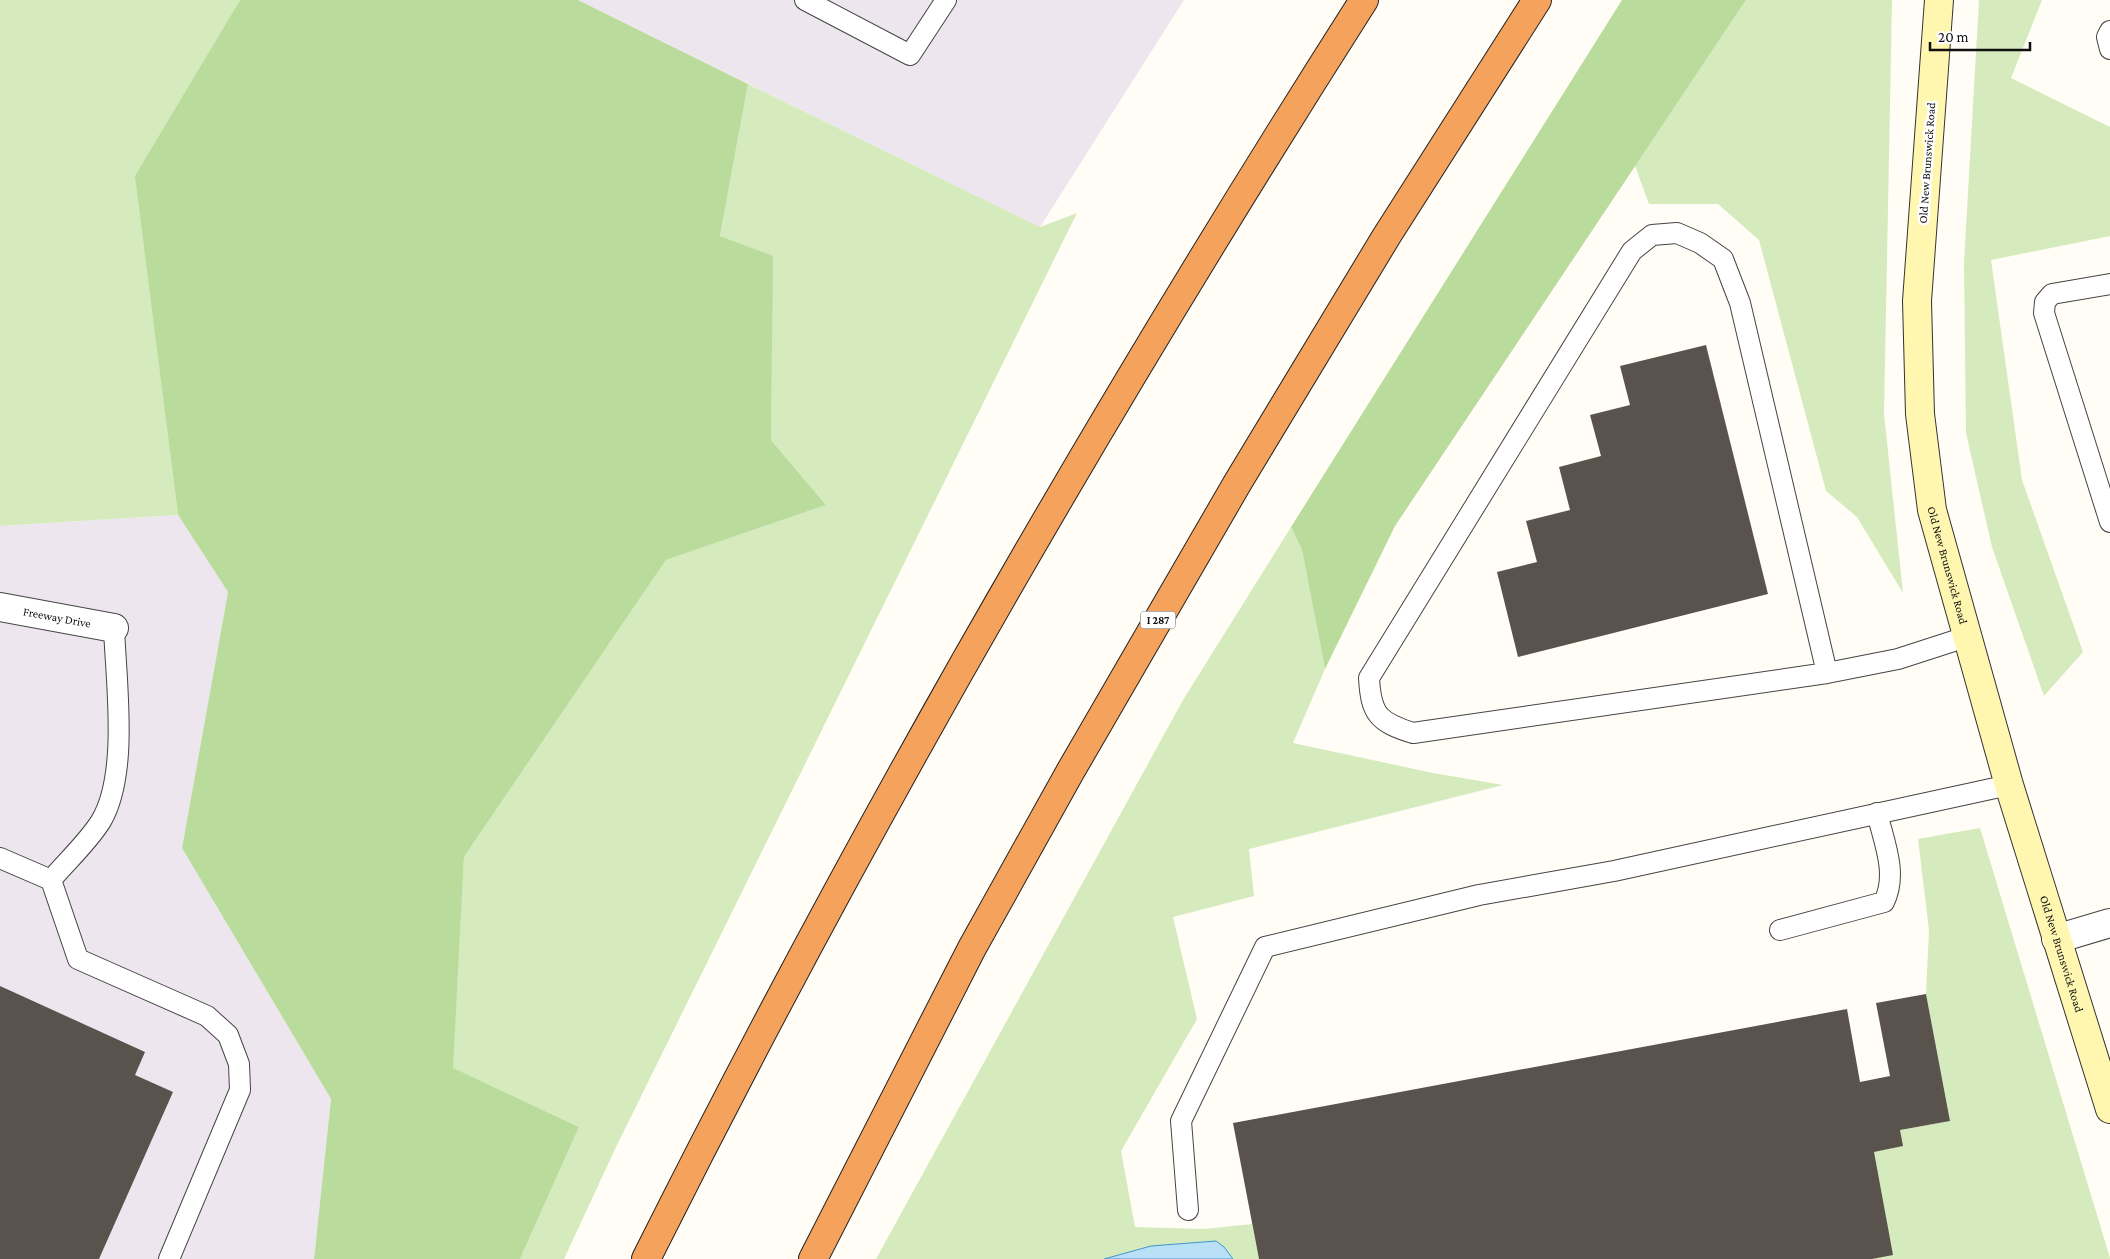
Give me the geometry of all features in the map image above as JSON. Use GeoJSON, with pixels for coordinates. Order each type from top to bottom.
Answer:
{"type":"FeatureCollection","features":[{"type":"Feature","properties":{"kind":"highway"},"geometry":{"type":"LineString","coordinates":[[646,1259],[692,1167],[867,838],[1000,598],[1130,375],[1264,157],[1364,0]]}},
{"type":"Feature","properties":{"kind":"highway","name":"I 287"},"geometry":{"type":"LineString","coordinates":[[813,1259],[972,948],[1080,755],[1238,482],[1386,236],[1537,0]]}},
{"type":"Feature","properties":{"kind":"main road","name":"Old New Brunswick Road"},"geometry":{"type":"LineString","coordinates":[[1939,0],[1917,301],[1920,414],[1932,510],[2008,785],[2110,1109]]}},
{"type":"Feature","properties":{"kind":"street","name":"Freeway Drive"},"geometry":{"type":"LineString","coordinates":[[0,607],[114,628]]}},
{"type":"Feature","properties":{"kind":"street"},"geometry":{"type":"LineString","coordinates":[[2056,939],[2110,923]]}},
{"type":"Feature","properties":{"kind":"lane"},"geometry":{"type":"LineString","coordinates":[[805,0],[910,56],[946,0]]}},
{"type":"Feature","properties":{"kind":"lane"},"geometry":{"type":"LineString","coordinates":[[2110,30],[2107,38],[2110,49]]}},
{"type":"Feature","properties":{"kind":"lane"},"geometry":{"type":"LineString","coordinates":[[1827,673],[1740,303],[1723,259],[1700,243],[1677,233],[1652,235],[1632,251],[1369,678],[1370,700],[1380,719],[1413,733],[1827,673],[1898,659],[1966,637]]}},
{"type":"Feature","properties":{"kind":"lane"},"geometry":{"type":"LineString","coordinates":[[2110,284],[2052,294],[2045,302],[2044,314],[2105,487],[2110,522]]}},
{"type":"Feature","properties":{"kind":"lane"},"geometry":{"type":"LineString","coordinates":[[51,880],[101,820],[116,780],[118,735],[114,628]]}},
{"type":"Feature","properties":{"kind":"lane"},"geometry":{"type":"LineString","coordinates":[[1188,1210],[1181,1121],[1265,947],[1479,895],[1614,871],[2008,785]]}},
{"type":"Feature","properties":{"kind":"lane"},"geometry":{"type":"LineString","coordinates":[[1780,930],[1884,902],[1890,890],[1890,870],[1877,813]]}},
{"type":"Feature","properties":{"kind":"lane"},"geometry":{"type":"LineString","coordinates":[[0,858],[51,880],[78,959],[208,1016],[228,1036],[238,1064],[240,1090],[169,1259]]}},
{"type":"Feature","properties":{"kind":"shaded area"},"geometry":{"type":"Polygon","coordinates":[[[578,0],[1184,0],[1040,227],[578,0]]]}},
{"type":"Feature","properties":{"kind":"shaded area"},"geometry":{"type":"Polygon","coordinates":[[[178,515],[228,592],[182,848],[331,1099],[314,1259],[0,1259],[0,526],[178,515]]]}},
{"type":"Feature","properties":{"kind":"green space"},"geometry":{"type":"Polygon","coordinates":[[[0,0],[240,0],[136,176],[178,515],[0,526],[0,0]]]}},
{"type":"Feature","properties":{"kind":"green space"},"geometry":{"type":"Polygon","coordinates":[[[240,0],[578,0],[748,84],[720,236],[773,256],[771,440],[826,505],[666,560],[464,857],[453,1068],[579,1127],[520,1259],[314,1259],[331,1099],[182,848],[228,592],[178,515],[135,176],[240,0]]]}},
{"type":"Feature","properties":{"kind":"green space"},"geometry":{"type":"Polygon","coordinates":[[[1622,0],[1746,0],[1395,526],[1325,669],[1302,550],[1291,527],[1622,0]]]}},
{"type":"Feature","properties":{"kind":"green space"},"geometry":{"type":"Polygon","coordinates":[[[1746,0],[1892,0],[1884,414],[1903,593],[1857,517],[1826,491],[1759,240],[1718,204],[1649,204],[1635,166],[1746,0]]]}},
{"type":"Feature","properties":{"kind":"green space"},"geometry":{"type":"Polygon","coordinates":[[[1979,0],[2042,0],[2011,78],[2110,127],[2110,236],[1991,260],[2022,480],[2083,652],[2044,696],[1992,547],[1966,433],[1964,263],[1979,0]]]}},
{"type":"Feature","properties":{"kind":"green space"},"geometry":{"type":"Polygon","coordinates":[[[748,84],[1040,227],[1077,213],[616,1147],[564,1259],[520,1259],[579,1127],[452,1068],[464,857],[666,560],[826,505],[771,440],[772,256],[720,236],[748,84]]]}},
{"type":"Feature","properties":{"kind":"green space"},"geometry":{"type":"Polygon","coordinates":[[[1291,527],[1302,550],[1325,669],[1293,743],[1433,773],[1503,785],[1249,849],[1254,896],[1173,917],[1197,1019],[1121,1151],[1135,1227],[1204,1229],[1252,1224],[1259,1259],[876,1259],[1183,700],[1291,527]]]}},
{"type":"Feature","properties":{"kind":"green space"},"geometry":{"type":"Polygon","coordinates":[[[1980,828],[2110,1259],[1872,1259],[1874,1152],[1902,1146],[1900,1130],[1950,1121],[1926,994],[1929,930],[1918,839],[1980,828]]]}},
{"type":"Feature","properties":{"kind":"water"},"geometry":{"type":"Polygon","coordinates":[[[1216,1241],[1224,1247],[1233,1259],[1104,1259],[1151,1246],[1216,1241]]]}},
{"type":"Feature","properties":{"kind":"building"},"geometry":{"type":"Polygon","coordinates":[[[1706,345],[1768,594],[1518,657],[1497,572],[1537,562],[1526,521],[1570,510],[1559,467],[1601,456],[1590,415],[1630,405],[1620,366],[1706,345]]]}},
{"type":"Feature","properties":{"kind":"building"},"geometry":{"type":"Polygon","coordinates":[[[0,986],[145,1052],[135,1075],[173,1092],[99,1259],[0,1259],[0,986]]]}},
{"type":"Feature","properties":{"kind":"building"},"geometry":{"type":"Polygon","coordinates":[[[1926,994],[1950,1121],[1900,1130],[1903,1146],[1874,1152],[1893,1255],[1872,1259],[1259,1259],[1233,1123],[1847,1009],[1860,1082],[1890,1076],[1876,1003],[1926,994]]]}}]}
